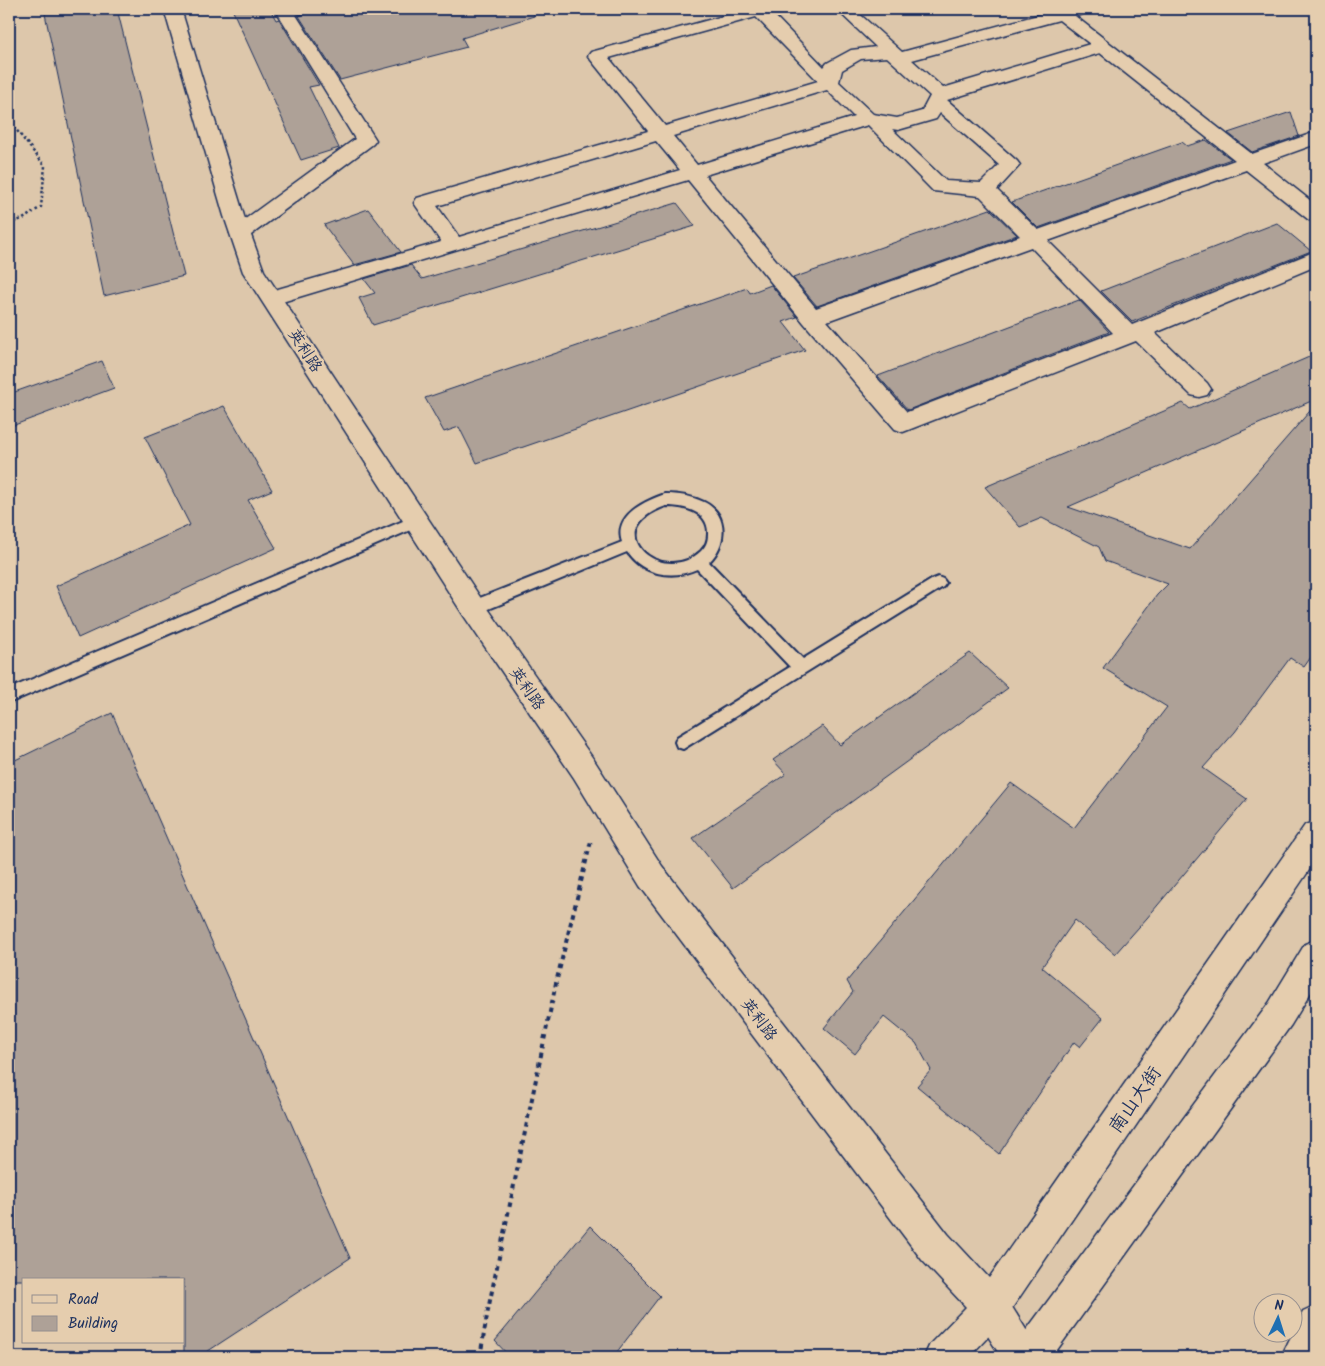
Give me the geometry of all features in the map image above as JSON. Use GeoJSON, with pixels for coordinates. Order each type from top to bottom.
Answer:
{"type":"FeatureCollection","features":[{"type":"Feature","properties":{"kind":"street","name":"英利路"},"geometry":{"type":"LineString","coordinates":[[172,9],[240,233],[254,272],[473,608],[602,797],[657,884],[935,1247],[991,1307],[1022,1357]]}},
{"type":"Feature","properties":{"kind":"street"},"geometry":{"type":"LineString","coordinates":[[240,233],[366,140],[286,12],[297,9]]}},
{"type":"Feature","properties":{"kind":"street"},"geometry":{"type":"LineString","coordinates":[[844,9],[1010,165],[986,190]]}},
{"type":"Feature","properties":{"kind":"street"},"geometry":{"type":"LineString","coordinates":[[830,83],[834,67],[857,54],[895,55],[1059,11],[1081,9]]}},
{"type":"Feature","properties":{"kind":"street"},"geometry":{"type":"LineString","coordinates":[[1200,389],[1134,333],[1034,239],[986,190],[940,187],[874,119],[830,83],[762,10],[597,56],[812,318],[903,423],[1134,333],[1316,258]]}},
{"type":"Feature","properties":{"kind":"street"},"geometry":{"type":"LineString","coordinates":[[1059,11],[1316,215]]}},
{"type":"Feature","properties":{"kind":"street"},"geometry":{"type":"LineString","coordinates":[[272,298],[874,119],[898,124],[929,115],[938,98],[1103,46]]}},
{"type":"Feature","properties":{"kind":"street"},"geometry":{"type":"LineString","coordinates":[[454,245],[424,203],[830,83]]}},
{"type":"Feature","properties":{"kind":"street"},"geometry":{"type":"LineString","coordinates":[[812,318],[1316,138]]}},
{"type":"Feature","properties":{"kind":"street","name":"南山大街"},"geometry":{"type":"LineString","coordinates":[[943,1357],[991,1307],[1316,835]]}},
{"type":"Feature","properties":{"kind":"street"},"geometry":{"type":"LineString","coordinates":[[1029,1357],[1280,1014],[1316,955]]}},
{"type":"Feature","properties":{"kind":"street"},"geometry":{"type":"LineString","coordinates":[[1300,1357],[1316,1325]]}},
{"type":"Feature","properties":{"kind":"lane"},"geometry":{"type":"LineString","coordinates":[[664,500],[684,501],[701,507],[712,519],[717,534],[713,550],[700,562],[681,569],[659,568],[641,560],[630,546],[628,531],[634,516],[647,506],[664,500]]}},
{"type":"Feature","properties":{"kind":"lane"},"geometry":{"type":"LineString","coordinates":[[9,696],[417,521]]}},
{"type":"Feature","properties":{"kind":"lane"},"geometry":{"type":"LineString","coordinates":[[473,608],[630,546]]}},
{"type":"Feature","properties":{"kind":"lane"},"geometry":{"type":"LineString","coordinates":[[700,562],[802,668]]}},
{"type":"Feature","properties":{"kind":"lane"},"geometry":{"type":"LineString","coordinates":[[683,742],[938,583]]}},
{"type":"Feature","properties":{"kind":"path"},"geometry":{"type":"LineString","coordinates":[[9,128],[14,127],[45,166],[42,207],[23,219],[9,222]]}},
{"type":"Feature","properties":{"kind":"path"},"geometry":{"type":"LineString","coordinates":[[480,1357],[488,1310],[556,983],[602,797]]}},
{"type":"Feature","properties":{"kind":"building"},"geometry":{"type":"Polygon","coordinates":[[[44,9],[117,9],[184,276],[104,296],[44,9]]]}},
{"type":"Feature","properties":{"kind":"building"},"geometry":{"type":"Polygon","coordinates":[[[232,9],[270,9],[276,20],[279,19],[319,85],[309,87],[339,148],[301,160],[232,9]]]}},
{"type":"Feature","properties":{"kind":"building"},"geometry":{"type":"Polygon","coordinates":[[[321,9],[533,9],[534,16],[462,38],[467,47],[340,80],[299,16],[321,9]]]}},
{"type":"Feature","properties":{"kind":"building"},"geometry":{"type":"Polygon","coordinates":[[[1291,112],[1299,136],[1252,152],[1228,133],[1291,112]]]}},
{"type":"Feature","properties":{"kind":"building"},"geometry":{"type":"Polygon","coordinates":[[[1206,140],[1231,159],[1038,228],[1012,202],[1182,142],[1187,146],[1206,140]]]}},
{"type":"Feature","properties":{"kind":"building"},"geometry":{"type":"Polygon","coordinates":[[[677,203],[695,226],[373,325],[359,298],[375,293],[364,279],[411,265],[422,279],[677,203]]]}},
{"type":"Feature","properties":{"kind":"building"},"geometry":{"type":"Polygon","coordinates":[[[368,209],[401,252],[354,265],[324,225],[368,209]]]}},
{"type":"Feature","properties":{"kind":"building"},"geometry":{"type":"Polygon","coordinates":[[[990,209],[1017,235],[817,306],[793,278],[990,209]]]}},
{"type":"Feature","properties":{"kind":"building"},"geometry":{"type":"Polygon","coordinates":[[[1277,223],[1311,251],[1132,322],[1101,291],[1277,223]]]}},
{"type":"Feature","properties":{"kind":"building"},"geometry":{"type":"Polygon","coordinates":[[[771,285],[797,317],[783,322],[805,350],[477,463],[459,427],[444,432],[425,398],[747,288],[750,293],[771,285]]]}},
{"type":"Feature","properties":{"kind":"building"},"geometry":{"type":"Polygon","coordinates":[[[1079,300],[1109,332],[908,410],[878,376],[1079,300]]]}},
{"type":"Feature","properties":{"kind":"building"},"geometry":{"type":"Polygon","coordinates":[[[1316,354],[1316,399],[1068,507],[1190,549],[1316,404],[1316,650],[1304,667],[1290,658],[1235,732],[1203,768],[1247,799],[1147,918],[1115,954],[1075,920],[1042,967],[1103,1018],[1080,1047],[1074,1042],[999,1154],[917,1086],[931,1070],[916,1043],[884,1017],[855,1054],[824,1028],[853,992],[847,981],[1011,783],[1074,828],[1167,707],[1103,668],[1157,595],[1168,584],[1105,561],[1099,547],[1042,518],[1020,527],[985,487],[1183,403],[1190,409],[1316,354]]]}},
{"type":"Feature","properties":{"kind":"building"},"geometry":{"type":"Polygon","coordinates":[[[102,361],[114,388],[9,427],[9,394],[102,361]]]}},
{"type":"Feature","properties":{"kind":"building"},"geometry":{"type":"Polygon","coordinates":[[[224,406],[272,490],[248,500],[276,548],[78,638],[56,586],[190,525],[145,437],[224,406]]]}},
{"type":"Feature","properties":{"kind":"building"},"geometry":{"type":"Polygon","coordinates":[[[970,653],[1008,688],[733,888],[693,838],[786,774],[773,760],[822,726],[840,745],[970,653]]]}},
{"type":"Feature","properties":{"kind":"building"},"geometry":{"type":"Polygon","coordinates":[[[112,713],[350,1258],[199,1357],[184,1357],[185,1278],[22,1278],[22,1280],[9,1280],[9,763],[112,713]]]}},
{"type":"Feature","properties":{"kind":"building"},"geometry":{"type":"Polygon","coordinates":[[[590,1226],[660,1296],[613,1357],[510,1357],[495,1341],[590,1226]]]}}]}
